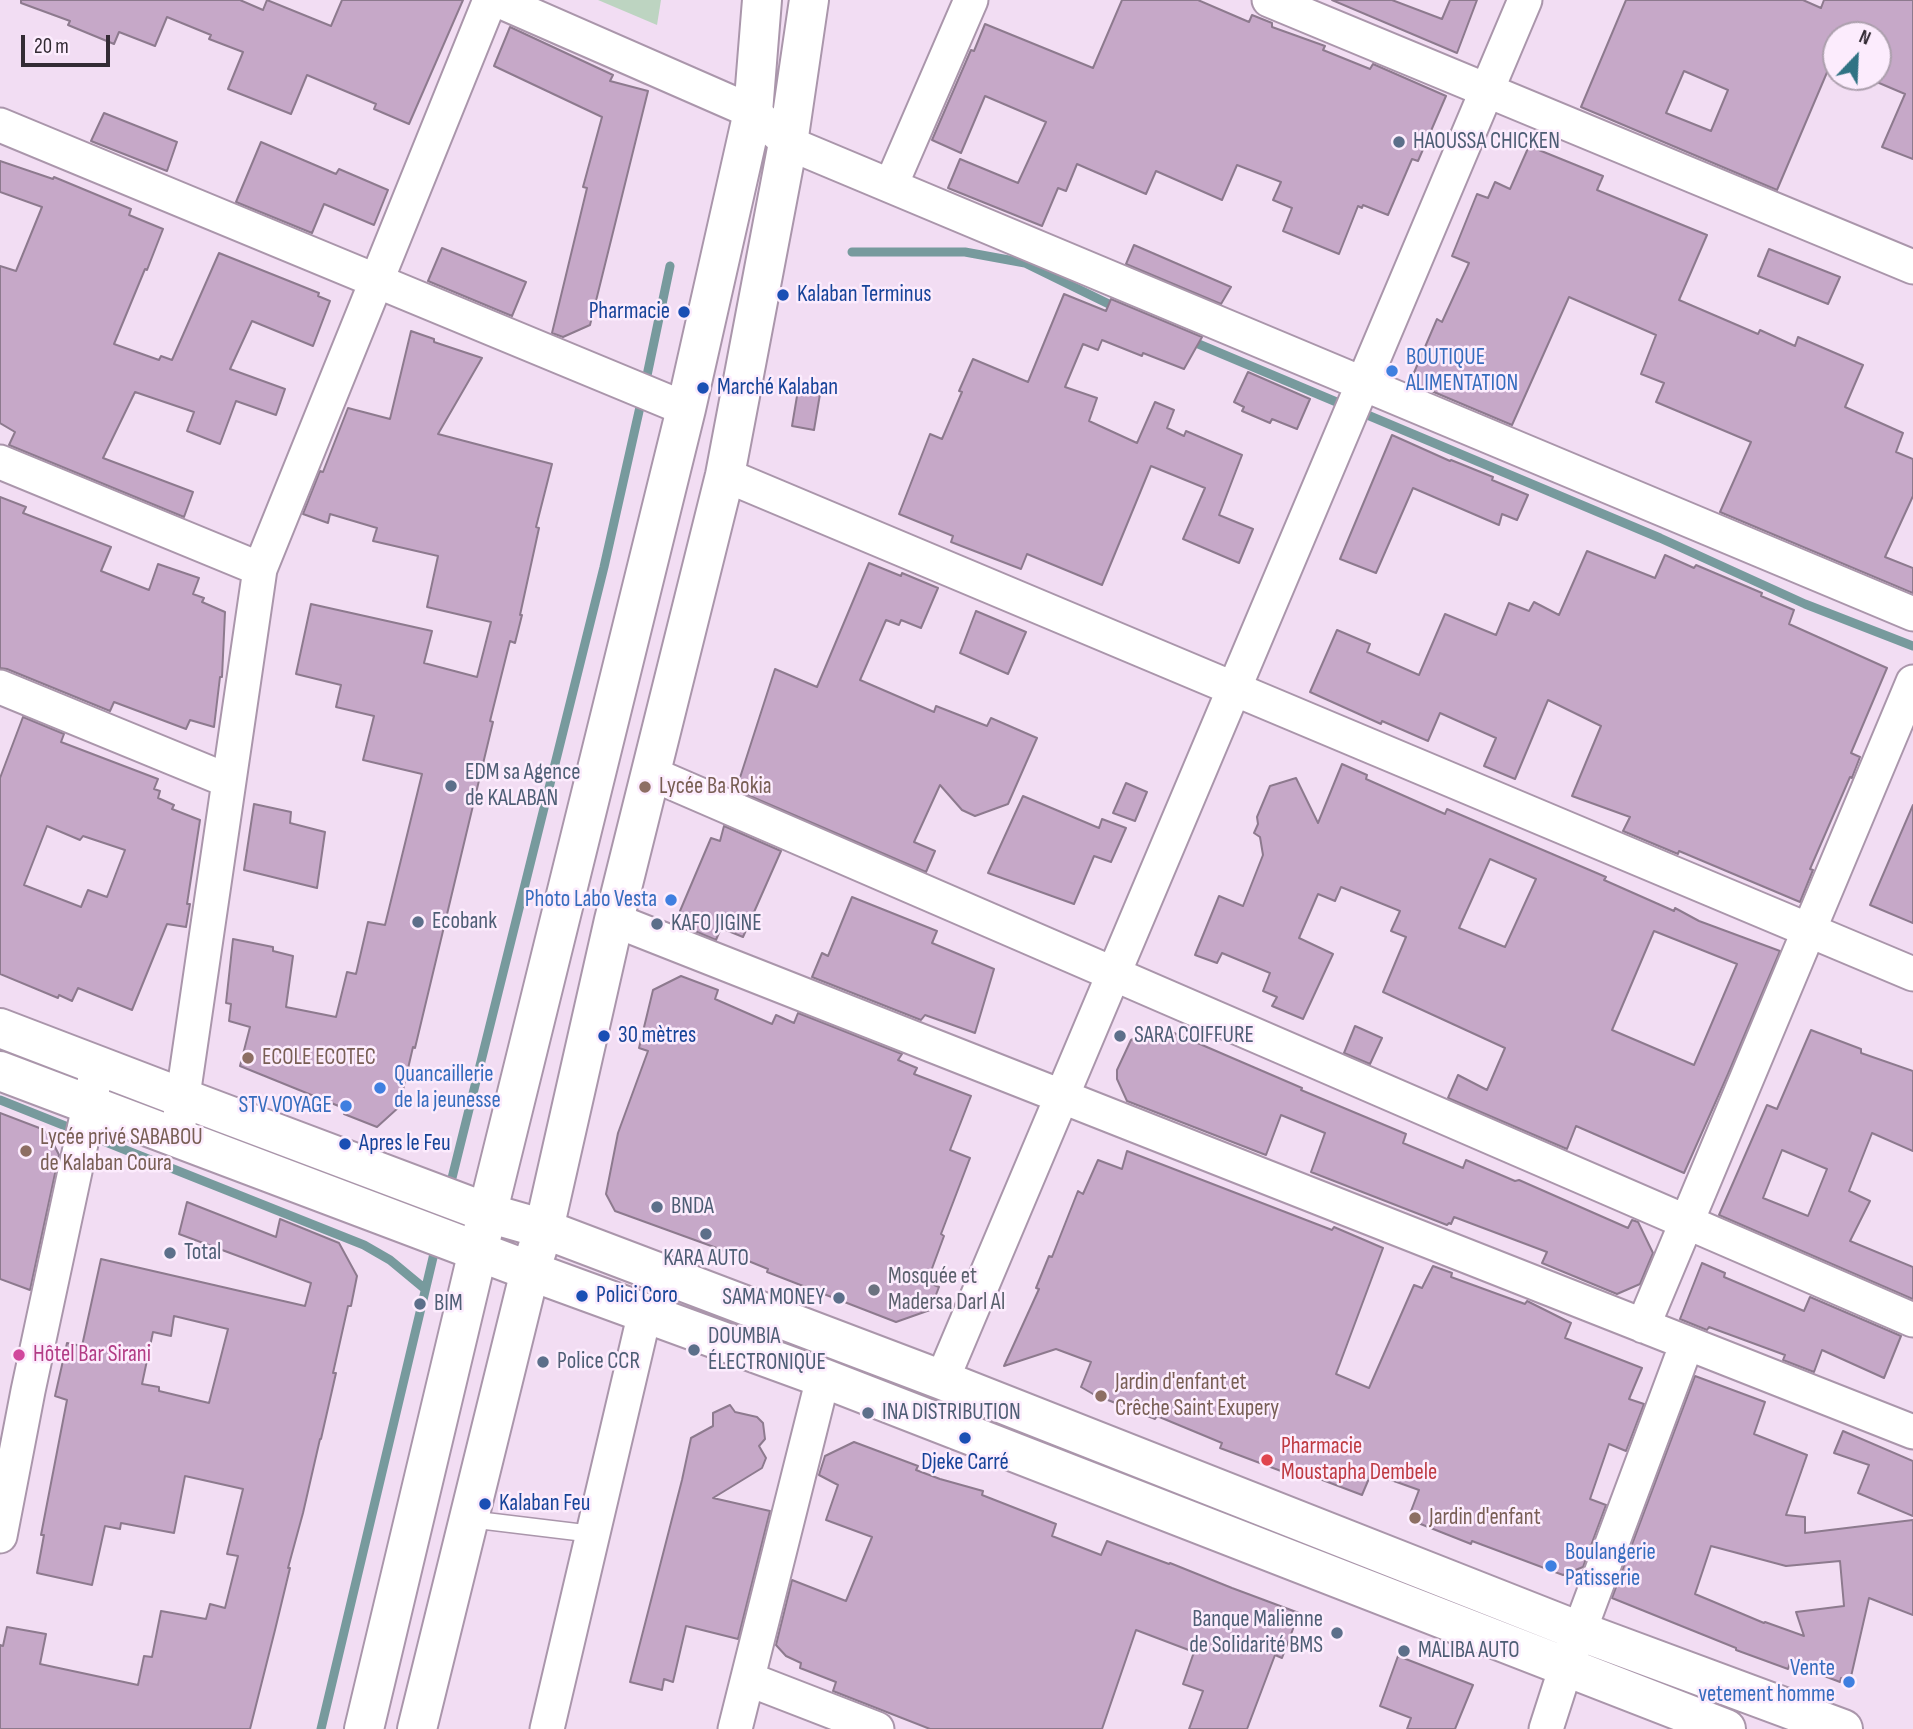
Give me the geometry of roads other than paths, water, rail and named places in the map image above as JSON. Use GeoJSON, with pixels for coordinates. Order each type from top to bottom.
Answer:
{"type":"FeatureCollection","features":[{"type":"Feature","properties":{"kind":"main road"},"geometry":{"type":"LineString","coordinates":[[364,1729],[478,1251],[686,409],[753,112],[762,0]]}},
{"type":"Feature","properties":{"kind":"main road"},"geometry":{"type":"LineString","coordinates":[[417,1729],[530,1271],[544,1229],[614,920],[725,475],[788,143],[809,0]]}},
{"type":"Feature","properties":{"kind":"main road"},"geometry":{"type":"LineString","coordinates":[[0,1028],[488,1213],[544,1229],[942,1380],[1579,1631],[1843,1729]]}},
{"type":"Feature","properties":{"kind":"main road"},"geometry":{"type":"LineString","coordinates":[[0,1071],[530,1271],[823,1378],[1726,1729]]}},
{"type":"Feature","properties":{"kind":"street"},"geometry":{"type":"LineString","coordinates":[[177,1139],[260,569],[489,0]]}},
{"type":"Feature","properties":{"kind":"street"},"geometry":{"type":"LineString","coordinates":[[497,0],[753,112],[788,143],[1913,614]]}},
{"type":"Feature","properties":{"kind":"street"},"geometry":{"type":"LineString","coordinates":[[891,185],[971,0]]}},
{"type":"Feature","properties":{"kind":"street"},"geometry":{"type":"LineString","coordinates":[[1269,0],[1913,267]]}},
{"type":"Feature","properties":{"kind":"street"},"geometry":{"type":"LineString","coordinates":[[942,1380],[1525,0]]}},
{"type":"Feature","properties":{"kind":"street"},"geometry":{"type":"LineString","coordinates":[[0,125],[686,409]]}},
{"type":"Feature","properties":{"kind":"street"},"geometry":{"type":"LineString","coordinates":[[0,462],[260,569]]}},
{"type":"Feature","properties":{"kind":"street"},"geometry":{"type":"LineString","coordinates":[[725,475],[1913,974]]}},
{"type":"Feature","properties":{"kind":"street"},"geometry":{"type":"LineString","coordinates":[[1643,1326],[1913,682]]}},
{"type":"Feature","properties":{"kind":"street"},"geometry":{"type":"LineString","coordinates":[[0,687],[229,780]]}},
{"type":"Feature","properties":{"kind":"street"},"geometry":{"type":"LineString","coordinates":[[652,774],[1913,1321]]}},
{"type":"Feature","properties":{"kind":"street"},"geometry":{"type":"LineString","coordinates":[[614,920],[1913,1432]]}},
{"type":"Feature","properties":{"kind":"street"},"geometry":{"type":"LineString","coordinates":[[0,1536],[14,1386],[98,1066]]}},
{"type":"Feature","properties":{"kind":"street"},"geometry":{"type":"LineString","coordinates":[[547,1729],[645,1312]]}},
{"type":"Feature","properties":{"kind":"street"},"geometry":{"type":"LineString","coordinates":[[1546,1729],[1579,1631],[1687,1343]]}},
{"type":"Feature","properties":{"kind":"street"},"geometry":{"type":"LineString","coordinates":[[735,1729],[823,1378]]}},
{"type":"Feature","properties":{"kind":"street"},"geometry":{"type":"LineString","coordinates":[[748,1679],[877,1729]]}},
{"type":"Feature","properties":{"kind":"lane"},"geometry":{"type":"LineString","coordinates":[[469,1519],[593,1534]]}},
{"type":"Feature","properties":{"kind":"waterway"},"geometry":{"type":"LineString","coordinates":[[852,252],[965,252],[1025,263],[1119,309]]}},
{"type":"Feature","properties":{"kind":"waterway"},"geometry":{"type":"LineString","coordinates":[[645,385],[670,266]]}},
{"type":"Feature","properties":{"kind":"waterway"},"geometry":{"type":"LineString","coordinates":[[1189,340],[1660,538],[1805,604],[1913,646]]}},
{"type":"Feature","properties":{"kind":"waterway"},"geometry":{"type":"LineString","coordinates":[[449,1190],[604,567],[642,398]]}},
{"type":"Feature","properties":{"kind":"waterway"},"geometry":{"type":"LineString","coordinates":[[0,1100],[364,1245],[390,1260],[425,1289]]}},
{"type":"Feature","properties":{"kind":"waterway"},"geometry":{"type":"LineString","coordinates":[[321,1729],[436,1245]]}},
{"type":"Feature","properties":{"kind":"place","name":"HAOUSSA CHICKEN"},"geometry":{"type":"Point","coordinates":[1399,142]}},
{"type":"Feature","properties":{"kind":"place","name":"Kalaban Terminus"},"geometry":{"type":"Point","coordinates":[783,295]}},
{"type":"Feature","properties":{"kind":"place","name":"Pharmacie"},"geometry":{"type":"Point","coordinates":[684,312]}},
{"type":"Feature","properties":{"kind":"place","name":"BOUTIQUE ALIMENTATION"},"geometry":{"type":"Point","coordinates":[1392,371]}},
{"type":"Feature","properties":{"kind":"place","name":"Marché Kalaban"},"geometry":{"type":"Point","coordinates":[703,388]}},
{"type":"Feature","properties":{"kind":"place","name":"EDM sa Agence de KALABAN"},"geometry":{"type":"Point","coordinates":[451,786]}},
{"type":"Feature","properties":{"kind":"place","name":"Lycée Ba Rokia"},"geometry":{"type":"Point","coordinates":[645,787]}},
{"type":"Feature","properties":{"kind":"place","name":"Photo Labo Vesta"},"geometry":{"type":"Point","coordinates":[671,900]}},
{"type":"Feature","properties":{"kind":"place","name":"Ecobank"},"geometry":{"type":"Point","coordinates":[418,922]}},
{"type":"Feature","properties":{"kind":"place","name":"KAFO JIGINE"},"geometry":{"type":"Point","coordinates":[657,924]}},
{"type":"Feature","properties":{"kind":"place","name":"30 mètres"},"geometry":{"type":"Point","coordinates":[604,1036]}},
{"type":"Feature","properties":{"kind":"place","name":"SARA COIFFURE"},"geometry":{"type":"Point","coordinates":[1120,1036]}},
{"type":"Feature","properties":{"kind":"place","name":"ECOLE ECOTEC"},"geometry":{"type":"Point","coordinates":[248,1058]}},
{"type":"Feature","properties":{"kind":"place","name":"Quancaillerie de la jeunesse"},"geometry":{"type":"Point","coordinates":[380,1088]}},
{"type":"Feature","properties":{"kind":"place","name":"STV VOYAGE"},"geometry":{"type":"Point","coordinates":[346,1106]}},
{"type":"Feature","properties":{"kind":"place","name":"Apres le Feu"},"geometry":{"type":"Point","coordinates":[345,1144]}},
{"type":"Feature","properties":{"kind":"place","name":"Lycée privé SABABOU de Kalaban Coura"},"geometry":{"type":"Point","coordinates":[26,1151]}},
{"type":"Feature","properties":{"kind":"place","name":"BNDA"},"geometry":{"type":"Point","coordinates":[657,1207]}},
{"type":"Feature","properties":{"kind":"place","name":"KARA AUTO"},"geometry":{"type":"Point","coordinates":[706,1234]}},
{"type":"Feature","properties":{"kind":"place","name":"Total"},"geometry":{"type":"Point","coordinates":[170,1253]}},
{"type":"Feature","properties":{"kind":"place","name":"Mosquée et Madersa Darl Al"},"geometry":{"type":"Point","coordinates":[874,1290]}},
{"type":"Feature","properties":{"kind":"place","name":"Polici Coro"},"geometry":{"type":"Point","coordinates":[582,1296]}},
{"type":"Feature","properties":{"kind":"place","name":"SAMA MONEY"},"geometry":{"type":"Point","coordinates":[839,1298]}},
{"type":"Feature","properties":{"kind":"place","name":"BIM"},"geometry":{"type":"Point","coordinates":[420,1304]}},
{"type":"Feature","properties":{"kind":"place","name":"DOUMBIA ÉLECTRONIQUE"},"geometry":{"type":"Point","coordinates":[694,1350]}},
{"type":"Feature","properties":{"kind":"place","name":"Hôtel Bar Sirani"},"geometry":{"type":"Point","coordinates":[19,1355]}},
{"type":"Feature","properties":{"kind":"place","name":"Police CCR"},"geometry":{"type":"Point","coordinates":[543,1362]}},
{"type":"Feature","properties":{"kind":"place","name":"Jardin d'enfant et Crêche Saint Exupery"},"geometry":{"type":"Point","coordinates":[1101,1396]}},
{"type":"Feature","properties":{"kind":"place","name":"INA DISTRIBUTION"},"geometry":{"type":"Point","coordinates":[868,1413]}},
{"type":"Feature","properties":{"kind":"place","name":"Djeke Carré"},"geometry":{"type":"Point","coordinates":[965,1438]}},
{"type":"Feature","properties":{"kind":"place","name":"Pharmacie Moustapha Dembele"},"geometry":{"type":"Point","coordinates":[1267,1460]}},
{"type":"Feature","properties":{"kind":"place","name":"Kalaban Feu"},"geometry":{"type":"Point","coordinates":[485,1504]}},
{"type":"Feature","properties":{"kind":"place","name":"Jardin d'enfant"},"geometry":{"type":"Point","coordinates":[1415,1518]}},
{"type":"Feature","properties":{"kind":"place","name":"Boulangerie Patisserie"},"geometry":{"type":"Point","coordinates":[1551,1566]}},
{"type":"Feature","properties":{"kind":"place","name":"Banque Malienne de Solidarité BMS"},"geometry":{"type":"Point","coordinates":[1337,1633]}},
{"type":"Feature","properties":{"kind":"place","name":"MALIBA AUTO"},"geometry":{"type":"Point","coordinates":[1404,1651]}},
{"type":"Feature","properties":{"kind":"place","name":"Vente vetement homme"},"geometry":{"type":"Point","coordinates":[1849,1682]}}]}
